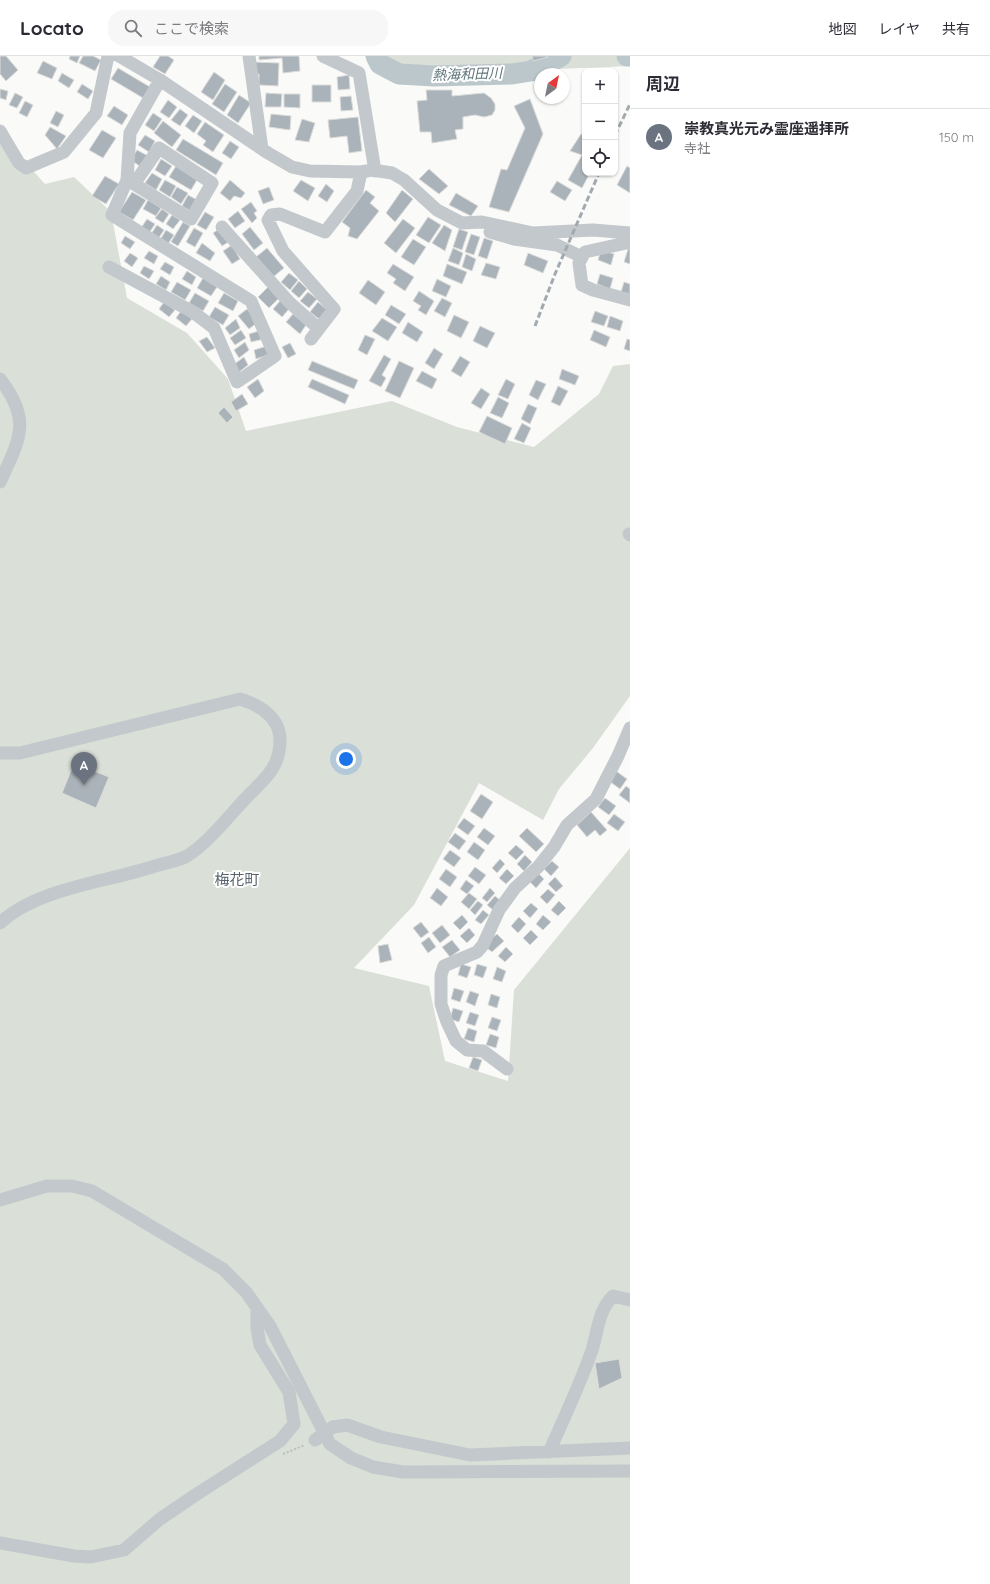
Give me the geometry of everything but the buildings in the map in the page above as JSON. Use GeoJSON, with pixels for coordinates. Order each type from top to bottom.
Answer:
{"type":"FeatureCollection","features":[{"type":"Feature","properties":{"kind":"street"},"geometry":{"type":"LineString","coordinates":[[0,131],[19,163],[26,168],[64,152],[96,113],[108,56]]}},
{"type":"Feature","properties":{"kind":"street"},"geometry":{"type":"LineString","coordinates":[[248,56],[262,149]]}},
{"type":"Feature","properties":{"kind":"street"},"geometry":{"type":"LineString","coordinates":[[323,56],[359,73],[375,171]]}},
{"type":"Feature","properties":{"kind":"street"},"geometry":{"type":"LineString","coordinates":[[125,58],[262,149],[292,167],[310,171],[375,171],[392,173],[404,180],[438,210],[462,223],[514,239],[557,245],[582,257]]}},
{"type":"Feature","properties":{"kind":"street"},"geometry":{"type":"LineString","coordinates":[[131,182],[130,134],[160,80]]}},
{"type":"Feature","properties":{"kind":"street"},"geometry":{"type":"LineString","coordinates":[[109,267],[193,312],[214,328],[237,382],[275,356],[251,301],[112,215],[131,182],[159,148],[212,183],[191,219],[131,182]]}},
{"type":"Feature","properties":{"kind":"street"},"geometry":{"type":"LineString","coordinates":[[222,227],[289,302],[315,334],[334,308],[283,251],[268,220],[271,215],[280,214],[325,232],[357,191],[362,172]]}},
{"type":"Feature","properties":{"kind":"street"},"geometry":{"type":"LineString","coordinates":[[462,223],[482,222],[533,233],[593,230],[630,233]]}},
{"type":"Feature","properties":{"kind":"street"},"geometry":{"type":"LineString","coordinates":[[630,242],[585,252],[579,263],[582,285],[593,290],[630,300]]}},
{"type":"Feature","properties":{"kind":"street"},"geometry":{"type":"LineString","coordinates":[[0,379],[10,393],[18,410],[20,427],[18,444],[0,482]]}},
{"type":"Feature","properties":{"kind":"street"},"geometry":{"type":"LineString","coordinates":[[0,753],[20,753],[240,699],[255,704],[265,711],[276,722],[280,736],[279,754],[273,770],[203,843],[186,857],[46,895],[18,908],[0,923]]}},
{"type":"Feature","properties":{"kind":"street"},"geometry":{"type":"LineString","coordinates":[[507,1069],[483,1051],[467,1050],[456,1041],[446,1022],[441,1004],[441,975],[444,966],[477,952],[483,945],[499,910],[515,888],[538,867],[554,847],[567,825],[596,799],[618,756],[630,728]]}},
{"type":"Feature","properties":{"kind":"street"},"geometry":{"type":"LineString","coordinates":[[0,1200],[47,1186],[72,1186],[92,1191],[223,1269],[236,1281],[270,1326],[330,1444],[351,1458],[373,1467],[403,1472],[630,1471]]}},
{"type":"Feature","properties":{"kind":"street"},"geometry":{"type":"LineString","coordinates":[[549,1452],[592,1349],[602,1311],[613,1296],[630,1300]]}},
{"type":"Feature","properties":{"kind":"street"},"geometry":{"type":"LineString","coordinates":[[0,1543],[74,1556],[91,1557],[124,1550],[160,1519],[280,1441],[294,1424],[289,1392],[260,1344],[257,1328],[257,1307]]}},
{"type":"Feature","properties":{"kind":"street"},"geometry":{"type":"LineString","coordinates":[[315,1440],[333,1427],[347,1425],[387,1438],[470,1455],[630,1448]]}},
{"type":"Feature","properties":{"kind":"path"},"geometry":{"type":"LineString","coordinates":[[287,1450],[283,1454],[315,1440]]}},
{"type":"Feature","properties":{"kind":"shaded area"},"geometry":{"type":"Polygon","coordinates":[[[377,56],[630,56],[630,66],[570,68],[534,68],[534,70],[509,71],[379,67],[377,56]]]}},
{"type":"Feature","properties":{"kind":"shaded area"},"geometry":{"type":"Polygon","coordinates":[[[0,134],[45,184],[74,177],[111,212],[127,298],[187,333],[228,379],[246,431],[392,401],[457,427],[534,447],[599,394],[613,366],[630,364],[630,696],[593,748],[559,789],[543,820],[479,783],[414,905],[354,968],[429,986],[445,1061],[508,1081],[514,990],[630,848],[630,1584],[0,1584],[0,134]]]}},
{"type":"Feature","properties":{"kind":"waterway","name":"熱海和田川"},"geometry":{"type":"LineString","coordinates":[[376,56],[380,64],[399,74],[434,76],[512,74],[531,71],[561,56]]}},
{"type":"Feature","properties":{"kind":"railway"},"geometry":{"type":"LineString","coordinates":[[618,129],[630,104]]}},
{"type":"Feature","properties":{"kind":"railway"},"geometry":{"type":"LineString","coordinates":[[535,326],[555,274],[598,176]]}},
{"type":"Feature","properties":{"kind":"place","name":"崇教真光元み霊座遥拝所"},"geometry":{"type":"Point","coordinates":[84,785]}},
{"type":"Feature","properties":{"kind":"district","name":"梅花町"},"geometry":{"type":"Point","coordinates":[237,879]}}]}
